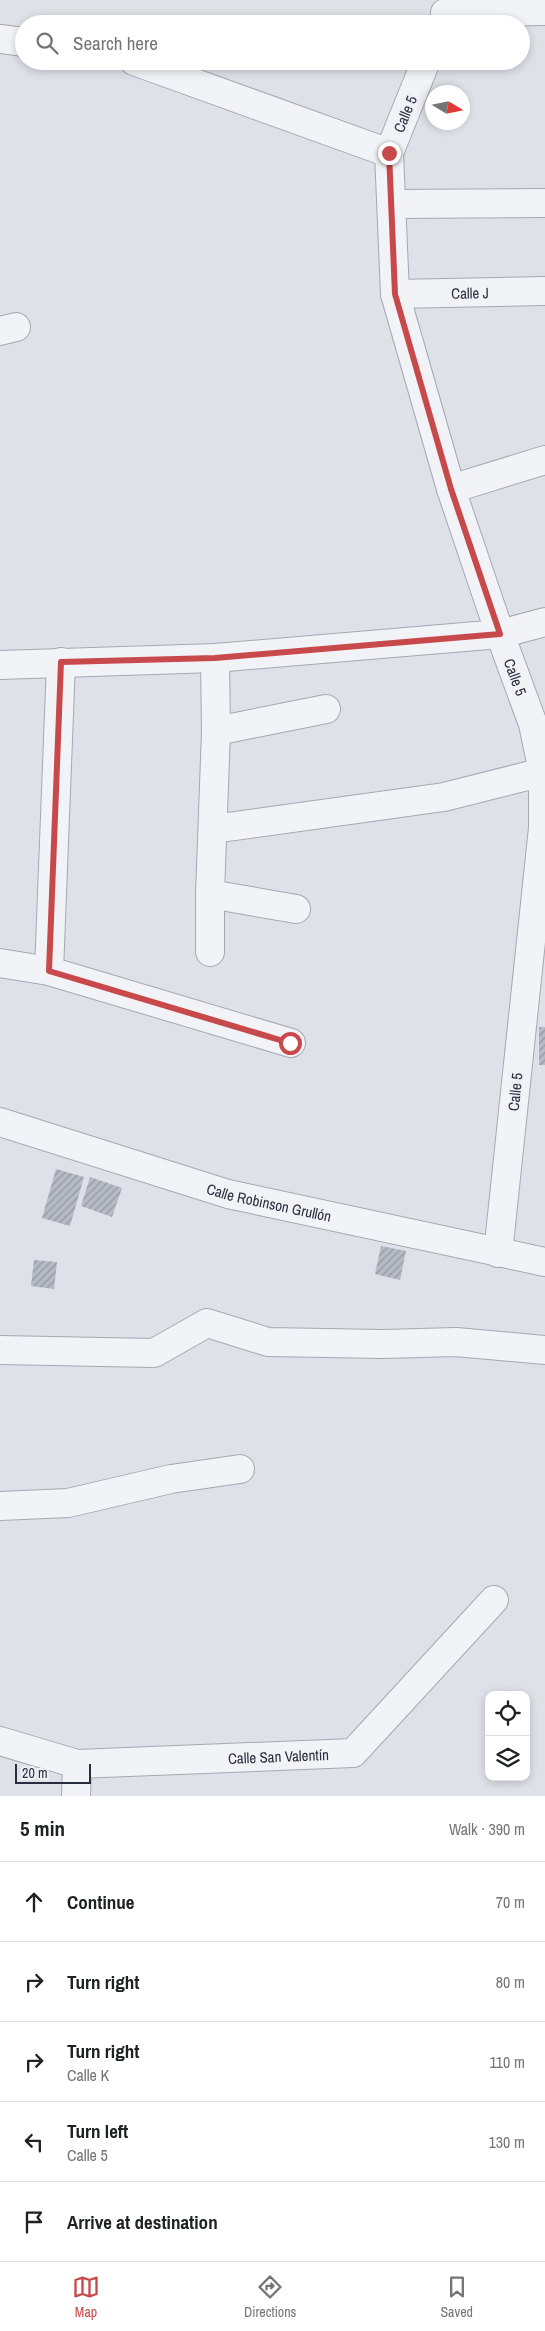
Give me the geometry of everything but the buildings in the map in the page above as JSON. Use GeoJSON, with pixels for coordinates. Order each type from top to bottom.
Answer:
{"type":"FeatureCollection","features":[{"type":"Feature","properties":{"kind":"street"},"geometry":{"type":"LineString","coordinates":[[443,12],[545,11]]}},
{"type":"Feature","properties":{"kind":"street"},"geometry":{"type":"LineString","coordinates":[[0,39],[15,41]]}},
{"type":"Feature","properties":{"kind":"street"},"geometry":{"type":"LineString","coordinates":[[159,70],[389,153]]}},
{"type":"Feature","properties":{"kind":"street","name":"Calle 5"},"geometry":{"type":"LineString","coordinates":[[422,70],[389,153],[395,294],[451,489],[500,634],[533,724],[543,772],[543,828],[498,1253]]}},
{"type":"Feature","properties":{"kind":"street"},"geometry":{"type":"LineString","coordinates":[[392,204],[545,203]]}},
{"type":"Feature","properties":{"kind":"street","name":"Calle J"},"geometry":{"type":"LineString","coordinates":[[395,294],[545,291]]}},
{"type":"Feature","properties":{"kind":"street"},"geometry":{"type":"LineString","coordinates":[[451,489],[545,460]]}},
{"type":"Feature","properties":{"kind":"street"},"geometry":{"type":"LineString","coordinates":[[0,665],[215,658],[500,634],[545,622]]}},
{"type":"Feature","properties":{"kind":"street"},"geometry":{"type":"LineString","coordinates":[[210,952],[210,894],[216,731],[215,658]]}},
{"type":"Feature","properties":{"kind":"street"},"geometry":{"type":"LineString","coordinates":[[49,971],[61,662]]}},
{"type":"Feature","properties":{"kind":"street"},"geometry":{"type":"LineString","coordinates":[[216,731],[326,709]]}},
{"type":"Feature","properties":{"kind":"street"},"geometry":{"type":"LineString","coordinates":[[213,830],[444,797],[543,772]]}},
{"type":"Feature","properties":{"kind":"street"},"geometry":{"type":"LineString","coordinates":[[210,894],[296,908]]}},
{"type":"Feature","properties":{"kind":"street"},"geometry":{"type":"LineString","coordinates":[[0,963],[49,971],[290,1043]]}},
{"type":"Feature","properties":{"kind":"street","name":"Calle Robinson Grullón"},"geometry":{"type":"LineString","coordinates":[[0,1122],[228,1194],[545,1262]]}},
{"type":"Feature","properties":{"kind":"street"},"geometry":{"type":"LineString","coordinates":[[0,1350],[154,1352],[207,1322],[268,1342],[383,1344],[456,1342],[545,1350]]}},
{"type":"Feature","properties":{"kind":"street"},"geometry":{"type":"LineString","coordinates":[[0,1506],[68,1503],[171,1479],[240,1469]]}},
{"type":"Feature","properties":{"kind":"street","name":"Calle San Valentín"},"geometry":{"type":"LineString","coordinates":[[0,1741],[77,1764],[352,1754],[494,1600]]}},
{"type":"Feature","properties":{"kind":"street"},"geometry":{"type":"LineString","coordinates":[[76,1796],[77,1764]]}},
{"type":"Feature","properties":{"kind":"route"},"geometry":{"type":"LineString","coordinates":[[290,1043],[49,971],[61,662],[215,658],[500,634],[451,489],[395,294],[389,153]]}}]}
